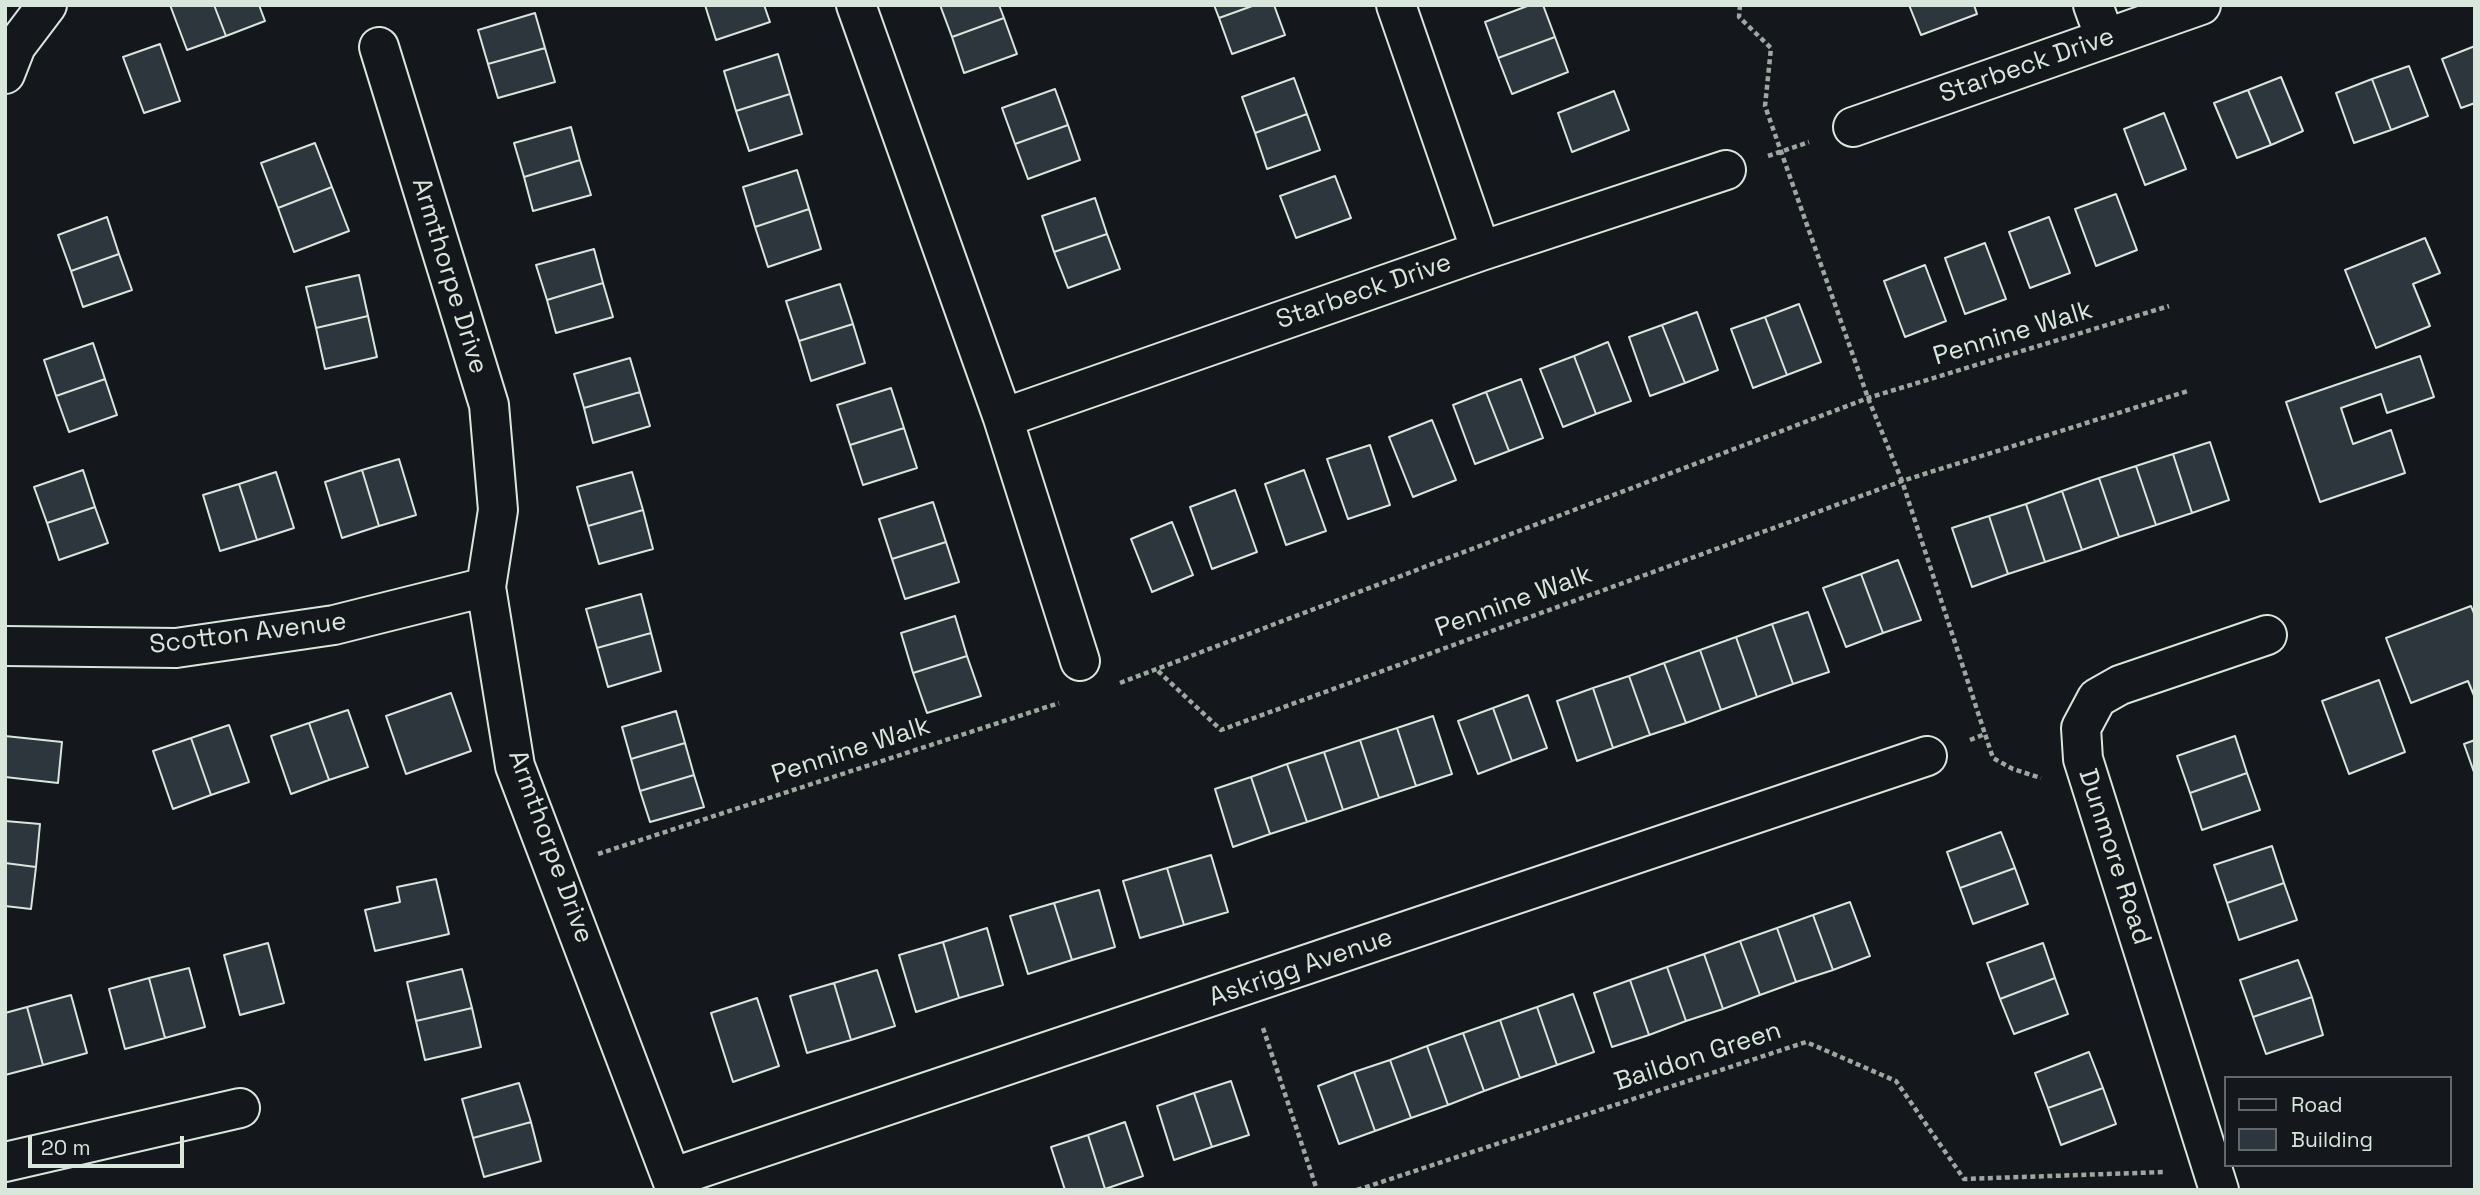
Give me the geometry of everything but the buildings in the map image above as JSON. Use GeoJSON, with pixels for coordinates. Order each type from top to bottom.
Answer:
{"type":"FeatureCollection","features":[{"type":"Feature","properties":{"kind":"street"},"geometry":{"type":"LineString","coordinates":[[9,54],[47,5]]}},
{"type":"Feature","properties":{"kind":"street"},"geometry":{"type":"LineString","coordinates":[[856,5],[1003,418],[1080,661]]}},
{"type":"Feature","properties":{"kind":"street"},"geometry":{"type":"LineString","coordinates":[[1396,5],[1481,251]]}},
{"type":"Feature","properties":{"kind":"street","name":"Starbeck Drive"},"geometry":{"type":"LineString","coordinates":[[1853,127],[2099,22],[2201,5]]}},
{"type":"Feature","properties":{"kind":"street","name":"Armthorpe Drive"},"geometry":{"type":"LineString","coordinates":[[379,47],[489,405],[498,510],[486,587],[515,766],[675,1183]]}},
{"type":"Feature","properties":{"kind":"street","name":"Starbeck Drive"},"geometry":{"type":"LineString","coordinates":[[1003,418],[1481,251],[1726,170]]}},
{"type":"Feature","properties":{"kind":"street","name":"Scotton Avenue"},"geometry":{"type":"LineString","coordinates":[[5,646],[176,648],[334,625],[486,587]]}},
{"type":"Feature","properties":{"kind":"street","name":"Dunmore Road"},"geometry":{"type":"LineString","coordinates":[[2217,1180],[2094,796],[2083,759],[2081,728],[2097,698],[2120,685],[2267,635]]}},
{"type":"Feature","properties":{"kind":"street","name":"Askrigg Avenue"},"geometry":{"type":"LineString","coordinates":[[675,1183],[1249,985],[1927,756]]}},
{"type":"Feature","properties":{"kind":"street"},"geometry":{"type":"LineString","coordinates":[[5,1162],[240,1108]]}},
{"type":"Feature","properties":{"kind":"path"},"geometry":{"type":"LineString","coordinates":[[1740,5],[1739,18],[1771,48],[1765,106],[1868,398],[1902,481],[1993,758],[2013,769],[2094,796]]}},
{"type":"Feature","properties":{"kind":"path"},"geometry":{"type":"LineString","coordinates":[[1726,170],[1853,127]]}},
{"type":"Feature","properties":{"kind":"path","name":"Pennine Walk"},"geometry":{"type":"LineString","coordinates":[[1107,688],[1158,671],[1868,398],[2169,306]]}},
{"type":"Feature","properties":{"kind":"path","name":"Pennine Walk"},"geometry":{"type":"LineString","coordinates":[[1158,671],[1221,730],[1902,481],[2188,391]]}},
{"type":"Feature","properties":{"kind":"path","name":"Pennine Walk"},"geometry":{"type":"LineString","coordinates":[[556,868],[1064,702]]}},
{"type":"Feature","properties":{"kind":"path"},"geometry":{"type":"LineString","coordinates":[[1927,756],[1985,734]]}},
{"type":"Feature","properties":{"kind":"path"},"geometry":{"type":"LineString","coordinates":[[1249,985],[1317,1190]]}},
{"type":"Feature","properties":{"kind":"path","name":"Baildon Green"},"geometry":{"type":"LineString","coordinates":[[1357,1190],[1806,1042],[1896,1082],[1964,1179],[2217,1180]]}}]}
